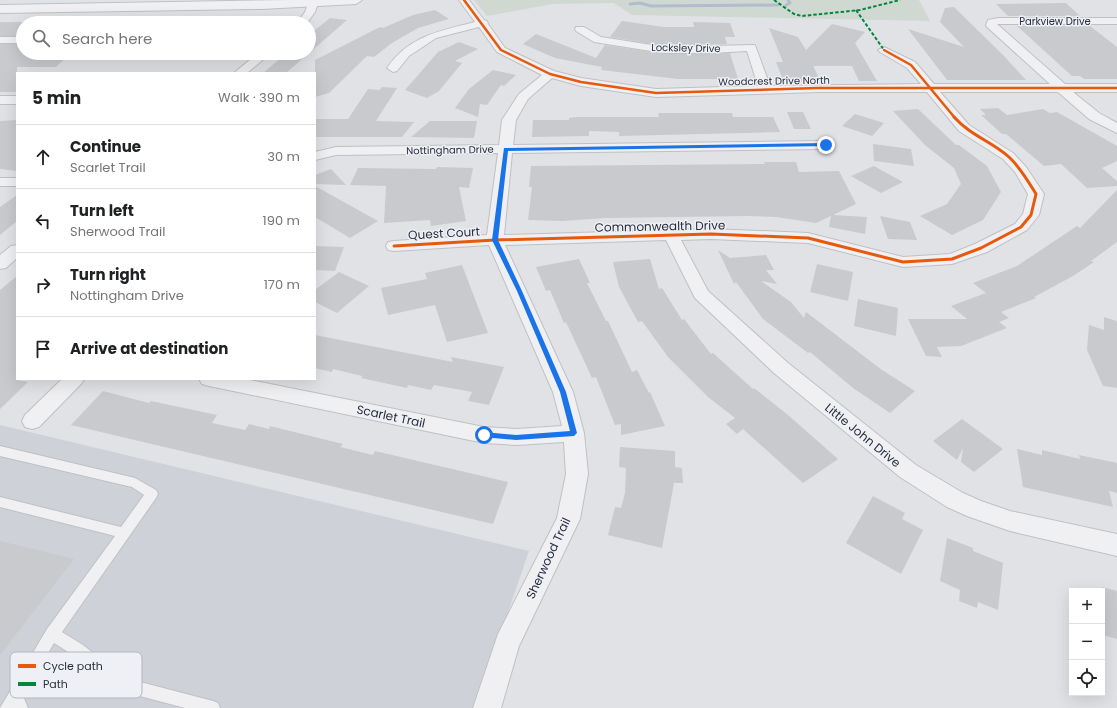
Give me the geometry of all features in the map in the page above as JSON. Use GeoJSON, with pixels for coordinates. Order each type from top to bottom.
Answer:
{"type":"FeatureCollection","features":[{"type":"Feature","properties":{"kind":"street"},"geometry":{"type":"LineString","coordinates":[[0,9],[313,3],[356,0]]}},
{"type":"Feature","properties":{"kind":"street","name":"Woodcrest Drive North"},"geometry":{"type":"LineString","coordinates":[[464,0],[501,50],[550,74],[581,82],[656,93],[766,89],[1117,88]]}},
{"type":"Feature","properties":{"kind":"street"},"geometry":{"type":"LineString","coordinates":[[307,16],[313,3]]}},
{"type":"Feature","properties":{"kind":"street"},"geometry":{"type":"LineString","coordinates":[[1105,21],[1117,30]]}},
{"type":"Feature","properties":{"kind":"street","name":"Parkview Drive"},"geometry":{"type":"LineString","coordinates":[[1062,88],[994,29],[991,25],[992,22],[1117,21]]}},
{"type":"Feature","properties":{"kind":"street"},"geometry":{"type":"LineString","coordinates":[[393,68],[405,54],[432,36],[483,24]]}},
{"type":"Feature","properties":{"kind":"street","name":"Locksley Drive"},"geometry":{"type":"LineString","coordinates":[[580,28],[598,40],[664,50],[712,50],[751,47],[766,89]]}},
{"type":"Feature","properties":{"kind":"street"},"geometry":{"type":"LineString","coordinates":[[0,40],[16,40]]}},
{"type":"Feature","properties":{"kind":"street","name":"Commonwealth Drive"},"geometry":{"type":"LineString","coordinates":[[495,240],[711,234],[808,238],[903,262],[952,259],[981,248],[1022,227],[1031,215],[1036,194],[1021,170],[1008,156],[964,128],[910,65],[884,50]]}},
{"type":"Feature","properties":{"kind":"street"},"geometry":{"type":"LineString","coordinates":[[241,72],[256,60]]}},
{"type":"Feature","properties":{"kind":"street"},"geometry":{"type":"LineString","coordinates":[[495,240],[509,120],[523,97],[550,74]]}},
{"type":"Feature","properties":{"kind":"street"},"geometry":{"type":"LineString","coordinates":[[1062,88],[1094,116],[1117,129]]}},
{"type":"Feature","properties":{"kind":"street"},"geometry":{"type":"LineString","coordinates":[[0,100],[16,100]]}},
{"type":"Feature","properties":{"kind":"street","name":"Nottingham Drive"},"geometry":{"type":"LineString","coordinates":[[316,156],[336,151],[826,145]]}},
{"type":"Feature","properties":{"kind":"street"},"geometry":{"type":"LineString","coordinates":[[0,182],[16,182]]}},
{"type":"Feature","properties":{"kind":"street","name":"Little John Drive"},"geometry":{"type":"LineString","coordinates":[[671,235],[701,294],[781,368],[908,471],[955,500],[975,509],[1016,523],[1117,545]]}},
{"type":"Feature","properties":{"kind":"street","name":"Quest Court"},"geometry":{"type":"LineString","coordinates":[[394,246],[495,240]]}},
{"type":"Feature","properties":{"kind":"street","name":"Sherwood Trail"},"geometry":{"type":"LineString","coordinates":[[487,708],[507,644],[568,519],[576,474],[574,433],[563,392],[520,291],[495,240]]}},
{"type":"Feature","properties":{"kind":"street"},"geometry":{"type":"LineString","coordinates":[[0,264],[16,251]]}},
{"type":"Feature","properties":{"kind":"street"},"geometry":{"type":"LineString","coordinates":[[32,421],[73,380]]}},
{"type":"Feature","properties":{"kind":"street","name":"Scarlet Trail"},"geometry":{"type":"LineString","coordinates":[[215,380],[484,435],[516,437],[574,433]]}},
{"type":"Feature","properties":{"kind":"lane"},"geometry":{"type":"LineString","coordinates":[[0,451],[135,483],[152,494],[52,634],[41,652]]}},
{"type":"Feature","properties":{"kind":"lane"},"geometry":{"type":"LineString","coordinates":[[0,502],[123,533]]}},
{"type":"Feature","properties":{"kind":"lane"},"geometry":{"type":"LineString","coordinates":[[52,634],[81,652]]}},
{"type":"Feature","properties":{"kind":"lane"},"geometry":{"type":"LineString","coordinates":[[142,689],[213,708]]}},
{"type":"Feature","properties":{"kind":"lane"},"geometry":{"type":"LineString","coordinates":[[7,708],[13,698]]}},
{"type":"Feature","properties":{"kind":"lane"},"geometry":{"type":"LineString","coordinates":[[17,698],[22,708]]}},
{"type":"Feature","properties":{"kind":"shaded area"},"geometry":{"type":"Polygon","coordinates":[[[474,0],[919,0],[930,21],[632,15],[614,3],[553,4],[487,16],[474,0]]]}},
{"type":"Feature","properties":{"kind":"shaded area"},"geometry":{"type":"Polygon","coordinates":[[[0,425],[529,551],[475,708],[0,708],[0,425]]]}},
{"type":"Feature","properties":{"kind":"building"},"geometry":{"type":"Polygon","coordinates":[[[1066,3],[1080,16],[1008,16],[996,4],[1066,3]]]}},
{"type":"Feature","properties":{"kind":"building"},"geometry":{"type":"Polygon","coordinates":[[[954,7],[1026,80],[947,80],[908,29],[964,47],[940,22],[945,8],[954,7]]]}},
{"type":"Feature","properties":{"kind":"building"},"geometry":{"type":"Polygon","coordinates":[[[435,10],[449,19],[418,28],[392,43],[374,57],[367,56],[329,93],[316,97],[315,60],[380,27],[383,28],[413,15],[435,10]]]}},
{"type":"Feature","properties":{"kind":"building"},"geometry":{"type":"Polygon","coordinates":[[[330,18],[347,20],[316,47],[316,29],[330,18]]]}},
{"type":"Feature","properties":{"kind":"building"},"geometry":{"type":"Polygon","coordinates":[[[622,21],[664,27],[694,27],[693,22],[730,23],[735,37],[725,37],[727,44],[664,46],[610,37],[622,21]]]}},
{"type":"Feature","properties":{"kind":"building"},"geometry":{"type":"Polygon","coordinates":[[[0,22],[16,22],[16,36],[0,36],[0,22]]]}},
{"type":"Feature","properties":{"kind":"building"},"geometry":{"type":"Polygon","coordinates":[[[832,24],[865,32],[855,43],[877,81],[859,81],[852,66],[813,66],[821,82],[784,82],[776,62],[783,62],[769,28],[798,37],[806,50],[832,24]]]}},
{"type":"Feature","properties":{"kind":"building"},"geometry":{"type":"Polygon","coordinates":[[[1017,26],[1090,26],[1117,47],[1117,79],[1084,79],[1080,76],[1072,76],[1017,26]]]}},
{"type":"Feature","properties":{"kind":"building"},"geometry":{"type":"Polygon","coordinates":[[[536,34],[596,58],[605,45],[664,54],[730,53],[738,79],[678,79],[601,70],[602,67],[555,58],[523,44],[536,34]]]}},
{"type":"Feature","properties":{"kind":"building"},"geometry":{"type":"Polygon","coordinates":[[[459,42],[478,49],[455,61],[462,63],[439,91],[427,98],[405,90],[438,52],[459,42]]]}},
{"type":"Feature","properties":{"kind":"building"},"geometry":{"type":"Polygon","coordinates":[[[0,44],[16,44],[16,60],[64,60],[56,67],[17,67],[16,92],[0,92],[0,44]]]}},
{"type":"Feature","properties":{"kind":"building"},"geometry":{"type":"Polygon","coordinates":[[[279,60],[301,60],[287,72],[264,72],[279,60]]]}},
{"type":"Feature","properties":{"kind":"building"},"geometry":{"type":"Polygon","coordinates":[[[493,70],[516,75],[504,86],[501,85],[487,105],[480,104],[478,117],[455,108],[469,89],[493,70]]]}},
{"type":"Feature","properties":{"kind":"building"},"geometry":{"type":"Polygon","coordinates":[[[382,87],[397,88],[376,121],[414,122],[402,137],[316,137],[316,119],[348,119],[368,89],[380,90],[382,87]]]}},
{"type":"Feature","properties":{"kind":"building"},"geometry":{"type":"Polygon","coordinates":[[[998,108],[1007,115],[1043,109],[1050,113],[1057,112],[1117,146],[1117,161],[1102,168],[1117,181],[1117,186],[1087,188],[1061,164],[1044,166],[1006,134],[1002,134],[981,115],[986,115],[980,109],[998,108]]]}},
{"type":"Feature","properties":{"kind":"building"},"geometry":{"type":"Polygon","coordinates":[[[918,109],[956,145],[959,145],[987,166],[1001,192],[983,220],[952,235],[920,216],[947,204],[961,184],[954,168],[925,145],[893,111],[918,109]]]}},
{"type":"Feature","properties":{"kind":"building"},"geometry":{"type":"Polygon","coordinates":[[[787,112],[803,112],[811,129],[794,129],[787,112]]]}},
{"type":"Feature","properties":{"kind":"building"},"geometry":{"type":"Polygon","coordinates":[[[658,113],[732,113],[733,117],[773,117],[780,132],[619,136],[619,132],[589,131],[589,136],[532,137],[533,120],[569,120],[569,118],[576,117],[659,117],[658,113]]]}},
{"type":"Feature","properties":{"kind":"building"},"geometry":{"type":"Polygon","coordinates":[[[855,114],[884,123],[872,136],[842,126],[855,114]]]}},
{"type":"Feature","properties":{"kind":"building"},"geometry":{"type":"Polygon","coordinates":[[[16,120],[16,171],[0,169],[0,121],[16,120]]]}},
{"type":"Feature","properties":{"kind":"building"},"geometry":{"type":"Polygon","coordinates":[[[430,121],[477,121],[474,138],[411,137],[430,121]]]}},
{"type":"Feature","properties":{"kind":"building"},"geometry":{"type":"Polygon","coordinates":[[[873,144],[911,149],[914,166],[874,161],[873,144]]]}},
{"type":"Feature","properties":{"kind":"building"},"geometry":{"type":"Polygon","coordinates":[[[764,162],[796,162],[799,172],[839,171],[856,204],[833,215],[867,217],[865,234],[829,227],[831,216],[816,223],[776,217],[746,216],[606,218],[563,221],[528,220],[532,187],[529,187],[531,166],[765,164],[764,162]]]}},
{"type":"Feature","properties":{"kind":"building"},"geometry":{"type":"Polygon","coordinates":[[[874,166],[903,182],[881,193],[851,176],[874,166]]]}},
{"type":"Feature","properties":{"kind":"building"},"geometry":{"type":"Polygon","coordinates":[[[437,167],[473,168],[469,188],[459,187],[466,221],[431,226],[430,220],[384,223],[386,186],[350,185],[358,168],[436,169],[437,167]]]}},
{"type":"Feature","properties":{"kind":"building"},"geometry":{"type":"Polygon","coordinates":[[[331,169],[346,185],[316,184],[316,175],[331,169]]]}},
{"type":"Feature","properties":{"kind":"building"},"geometry":{"type":"Polygon","coordinates":[[[316,187],[378,221],[350,238],[316,218],[316,187]]]}},
{"type":"Feature","properties":{"kind":"building"},"geometry":{"type":"Polygon","coordinates":[[[1117,190],[1117,242],[1091,261],[1094,262],[1073,276],[1034,297],[1036,298],[1001,312],[1009,318],[999,322],[1007,328],[961,346],[937,347],[942,357],[926,356],[908,319],[967,319],[951,306],[986,293],[973,283],[1017,266],[1077,226],[1080,228],[1117,190]]]}},
{"type":"Feature","properties":{"kind":"building"},"geometry":{"type":"Polygon","coordinates":[[[16,196],[16,222],[0,235],[0,207],[16,196]]]}},
{"type":"Feature","properties":{"kind":"building"},"geometry":{"type":"Polygon","coordinates":[[[880,216],[910,222],[917,240],[888,239],[880,216]]]}},
{"type":"Feature","properties":{"kind":"building"},"geometry":{"type":"Polygon","coordinates":[[[316,246],[344,247],[335,271],[316,270],[316,246]]]}},
{"type":"Feature","properties":{"kind":"building"},"geometry":{"type":"Polygon","coordinates":[[[718,250],[730,258],[766,255],[774,270],[766,270],[777,284],[761,281],[791,302],[804,318],[806,312],[882,370],[915,391],[890,413],[853,388],[810,352],[808,353],[763,319],[736,282],[734,284],[718,250]]]}},
{"type":"Feature","properties":{"kind":"building"},"geometry":{"type":"Polygon","coordinates":[[[579,259],[590,283],[587,283],[606,321],[608,321],[632,372],[637,370],[649,393],[650,392],[665,426],[621,435],[621,424],[615,425],[596,377],[592,378],[566,322],[564,323],[550,290],[546,291],[536,267],[579,259]]]}},
{"type":"Feature","properties":{"kind":"building"},"geometry":{"type":"Polygon","coordinates":[[[650,259],[659,289],[662,288],[682,320],[684,319],[711,354],[713,353],[753,389],[754,388],[788,415],[838,459],[803,483],[743,429],[737,434],[726,424],[735,418],[708,397],[668,357],[642,321],[638,322],[619,287],[613,262],[650,259]]]}},
{"type":"Feature","properties":{"kind":"building"},"geometry":{"type":"Polygon","coordinates":[[[817,264],[853,272],[848,301],[810,292],[817,264]]]}},
{"type":"Feature","properties":{"kind":"building"},"geometry":{"type":"Polygon","coordinates":[[[462,265],[488,333],[447,342],[435,305],[388,315],[381,288],[427,279],[425,273],[462,265]]]}},
{"type":"Feature","properties":{"kind":"building"},"geometry":{"type":"Polygon","coordinates":[[[339,272],[369,286],[337,313],[316,302],[316,289],[339,272]]]}},
{"type":"Feature","properties":{"kind":"building"},"geometry":{"type":"Polygon","coordinates":[[[16,277],[16,380],[28,382],[0,409],[0,290],[16,277]]]}},
{"type":"Feature","properties":{"kind":"building"},"geometry":{"type":"Polygon","coordinates":[[[858,299],[898,308],[896,336],[854,326],[858,299]]]}},
{"type":"Feature","properties":{"kind":"building"},"geometry":{"type":"Polygon","coordinates":[[[1104,317],[1117,321],[1117,388],[1103,386],[1087,350],[1089,325],[1104,330],[1104,317]]]}},
{"type":"Feature","properties":{"kind":"building"},"geometry":{"type":"Polygon","coordinates":[[[316,335],[453,362],[451,357],[504,367],[489,405],[468,401],[472,392],[434,385],[431,390],[408,385],[407,388],[361,378],[362,376],[333,369],[332,372],[316,368],[316,335]]]}},
{"type":"Feature","properties":{"kind":"building"},"geometry":{"type":"Polygon","coordinates":[[[103,391],[149,403],[151,401],[217,415],[212,423],[245,430],[249,424],[269,429],[270,426],[343,444],[340,447],[373,455],[375,451],[508,482],[493,524],[71,425],[103,391]]]}},
{"type":"Feature","properties":{"kind":"building"},"geometry":{"type":"Polygon","coordinates":[[[962,419],[1003,449],[974,472],[961,462],[963,448],[957,460],[933,441],[962,419]]]}},
{"type":"Feature","properties":{"kind":"building"},"geometry":{"type":"Polygon","coordinates":[[[620,447],[675,451],[675,467],[682,468],[683,483],[674,483],[662,548],[608,535],[615,507],[621,508],[625,493],[626,468],[619,467],[620,447]]]}},
{"type":"Feature","properties":{"kind":"building"},"geometry":{"type":"Polygon","coordinates":[[[1017,449],[1042,455],[1042,450],[1080,459],[1079,455],[1117,463],[1117,493],[1109,491],[1113,507],[1023,487],[1017,449]]]}},
{"type":"Feature","properties":{"kind":"building"},"geometry":{"type":"Polygon","coordinates":[[[873,496],[905,513],[902,519],[923,530],[901,574],[846,543],[873,496]]]}},
{"type":"Feature","properties":{"kind":"building"},"geometry":{"type":"Polygon","coordinates":[[[947,538],[973,548],[973,551],[1003,563],[998,610],[978,602],[977,608],[959,601],[960,590],[940,581],[947,538]]]}},
{"type":"Feature","properties":{"kind":"building"},"geometry":{"type":"Polygon","coordinates":[[[0,541],[74,559],[0,655],[0,541]]]}},
{"type":"Feature","properties":{"kind":"building"},"geometry":{"type":"Polygon","coordinates":[[[1102,587],[1117,591],[1117,639],[1105,636],[1105,588],[1102,587]]]}},
{"type":"Feature","properties":{"kind":"waterway"},"geometry":{"type":"LineString","coordinates":[[786,5],[790,3],[788,0]]}},
{"type":"Feature","properties":{"kind":"waterway"},"geometry":{"type":"LineString","coordinates":[[630,4],[640,3],[651,6],[778,5]]}},
{"type":"Feature","properties":{"kind":"marked path"},"geometry":{"type":"LineString","coordinates":[[774,0],[794,14],[802,16],[860,10],[900,0]]}},
{"type":"Feature","properties":{"kind":"marked path"},"geometry":{"type":"LineString","coordinates":[[856,10],[884,50]]}},
{"type":"Feature","properties":{"kind":"cycle path"},"geometry":{"type":"LineString","coordinates":[[464,0],[501,50],[550,74],[581,82],[656,93],[818,88],[1117,88]]}},
{"type":"Feature","properties":{"kind":"cycle path"},"geometry":{"type":"LineString","coordinates":[[394,246],[495,240],[711,234],[808,238],[903,262],[952,259],[981,248],[1021,227],[1031,215],[1036,194],[1021,170],[1008,156],[964,128],[911,65],[884,50]]}},
{"type":"Feature","properties":{"kind":"route"},"geometry":{"type":"LineString","coordinates":[[484,435],[516,437],[574,433],[563,392],[520,291],[495,240],[505,149],[826,145]]}}]}
